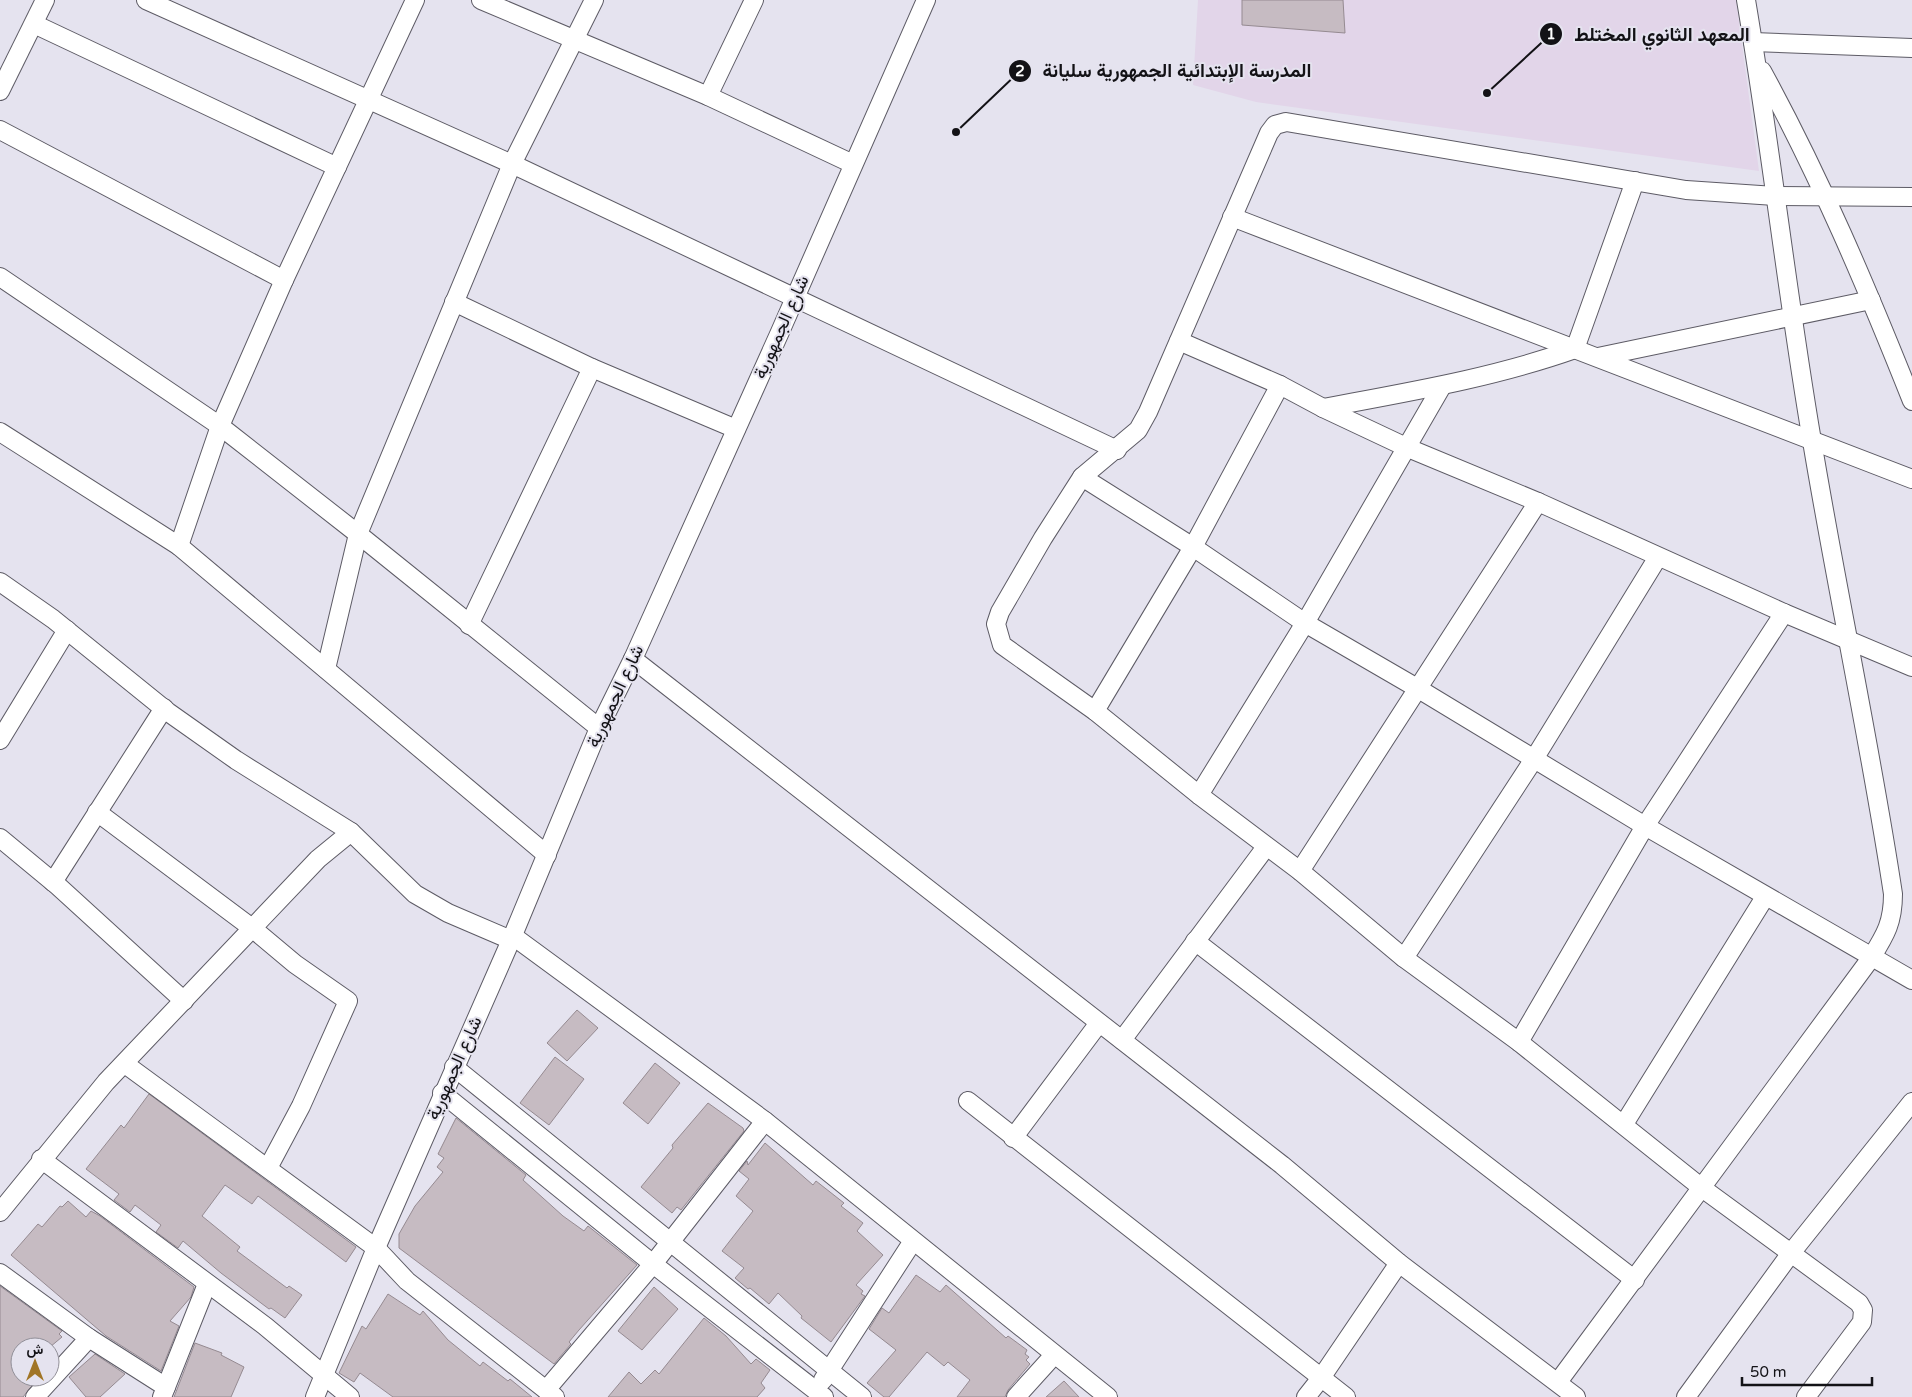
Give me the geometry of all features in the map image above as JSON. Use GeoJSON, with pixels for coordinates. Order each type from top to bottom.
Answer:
{"type":"FeatureCollection","features":[{"type":"Feature","properties":{"kind":"street"},"geometry":{"type":"LineString","coordinates":[[0,90],[45,0]]}},
{"type":"Feature","properties":{"kind":"street"},"geometry":{"type":"LineString","coordinates":[[146,0],[512,164],[795,296],[1117,450]]}},
{"type":"Feature","properties":{"kind":"street"},"geometry":{"type":"LineString","coordinates":[[179,546],[220,426],[284,280],[415,0]]}},
{"type":"Feature","properties":{"kind":"street"},"geometry":{"type":"LineString","coordinates":[[481,0],[708,96],[853,164]]}},
{"type":"Feature","properties":{"kind":"street"},"geometry":{"type":"LineString","coordinates":[[326,669],[358,534],[512,164],[594,0]]}},
{"type":"Feature","properties":{"kind":"street"},"geometry":{"type":"LineString","coordinates":[[708,96],[754,0]]}},
{"type":"Feature","properties":{"kind":"street","name":"شارع الجمهورية"},"geometry":{"type":"LineString","coordinates":[[315,1397],[376,1248],[442,1093],[512,938],[599,728],[634,659],[926,0]]}},
{"type":"Feature","properties":{"kind":"street"},"geometry":{"type":"LineString","coordinates":[[1558,1382],[1871,958],[1891,923],[1893,894],[1874,772],[1812,441],[1792,315],[1757,61],[1746,0]]}},
{"type":"Feature","properties":{"kind":"street"},"geometry":{"type":"LineString","coordinates":[[34,24],[337,167]]}},
{"type":"Feature","properties":{"kind":"street"},"geometry":{"type":"LineString","coordinates":[[1753,42],[1912,48]]}},
{"type":"Feature","properties":{"kind":"street"},"geometry":{"type":"LineString","coordinates":[[1757,61],[1786,114],[1825,196],[1871,300],[1912,400]]}},
{"type":"Feature","properties":{"kind":"street"},"geometry":{"type":"LineString","coordinates":[[1806,1397],[1857,1329],[1864,1316],[1864,1310],[1859,1303],[1702,1188],[1519,1042],[1404,958],[1300,872],[1199,795],[1095,711],[1002,645],[996,624],[1042,538],[1082,477],[1117,450],[1138,430],[1148,412],[1269,133],[1275,125],[1286,122],[1635,181],[1724,194],[1912,197]]}},
{"type":"Feature","properties":{"kind":"street"},"geometry":{"type":"LineString","coordinates":[[0,130],[284,280]]}},
{"type":"Feature","properties":{"kind":"street"},"geometry":{"type":"LineString","coordinates":[[1575,349],[1635,181]]}},
{"type":"Feature","properties":{"kind":"street"},"geometry":{"type":"LineString","coordinates":[[1232,217],[1912,478]]}},
{"type":"Feature","properties":{"kind":"street"},"geometry":{"type":"LineString","coordinates":[[0,277],[220,426],[358,534],[599,728]]}},
{"type":"Feature","properties":{"kind":"street"},"geometry":{"type":"LineString","coordinates":[[1598,357],[1871,300]]}},
{"type":"Feature","properties":{"kind":"street"},"geometry":{"type":"LineString","coordinates":[[454,302],[592,368],[736,428]]}},
{"type":"Feature","properties":{"kind":"street"},"geometry":{"type":"LineString","coordinates":[[1179,341],[1280,385],[1323,408],[1408,448],[1538,502],[1784,613],[1912,667]]}},
{"type":"Feature","properties":{"kind":"street"},"geometry":{"type":"LineString","coordinates":[[1323,408],[1442,386],[1532,363],[1575,349]]}},
{"type":"Feature","properties":{"kind":"street"},"geometry":{"type":"LineString","coordinates":[[469,625],[592,368]]}},
{"type":"Feature","properties":{"kind":"street"},"geometry":{"type":"LineString","coordinates":[[1095,711],[1192,547],[1280,385]]}},
{"type":"Feature","properties":{"kind":"street"},"geometry":{"type":"LineString","coordinates":[[1199,795],[1305,623],[1408,448],[1442,386]]}},
{"type":"Feature","properties":{"kind":"street"},"geometry":{"type":"LineString","coordinates":[[0,432],[179,546],[546,855]]}},
{"type":"Feature","properties":{"kind":"street"},"geometry":{"type":"LineString","coordinates":[[1082,477],[1192,547],[1305,623],[1417,688],[1645,826],[1912,980]]}},
{"type":"Feature","properties":{"kind":"street"},"geometry":{"type":"LineString","coordinates":[[1300,872],[1538,502]]}},
{"type":"Feature","properties":{"kind":"street"},"geometry":{"type":"LineString","coordinates":[[1404,958],[1534,759],[1658,557]]}},
{"type":"Feature","properties":{"kind":"street"},"geometry":{"type":"LineString","coordinates":[[0,582],[67,630],[164,708],[243,764],[351,832],[415,894],[448,913],[512,938],[764,1121],[1108,1397]]}},
{"type":"Feature","properties":{"kind":"street"},"geometry":{"type":"LineString","coordinates":[[1519,1042],[1645,826],[1784,613]]}},
{"type":"Feature","properties":{"kind":"street"},"geometry":{"type":"LineString","coordinates":[[0,740],[67,630]]}},
{"type":"Feature","properties":{"kind":"street"},"geometry":{"type":"LineString","coordinates":[[634,659],[1282,1165],[1400,1263],[1558,1382],[1575,1397]]}},
{"type":"Feature","properties":{"kind":"street"},"geometry":{"type":"LineString","coordinates":[[53,882],[164,708]]}},
{"type":"Feature","properties":{"kind":"street"},"geometry":{"type":"LineString","coordinates":[[97,812],[252,928],[295,964],[348,1001],[302,1106],[268,1168]]}},
{"type":"Feature","properties":{"kind":"street"},"geometry":{"type":"LineString","coordinates":[[0,1212],[41,1159],[106,1082],[318,859],[351,832]]}},
{"type":"Feature","properties":{"kind":"street"},"geometry":{"type":"LineString","coordinates":[[0,838],[53,882],[184,1001]]}},
{"type":"Feature","properties":{"kind":"street"},"geometry":{"type":"LineString","coordinates":[[1122,1040],[1266,847]]}},
{"type":"Feature","properties":{"kind":"street"},"geometry":{"type":"LineString","coordinates":[[1624,1124],[1765,896]]}},
{"type":"Feature","properties":{"kind":"street"},"geometry":{"type":"LineString","coordinates":[[1195,941],[1634,1280]]}},
{"type":"Feature","properties":{"kind":"street"},"geometry":{"type":"LineString","coordinates":[[1013,1138],[1099,1023]]}},
{"type":"Feature","properties":{"kind":"street"},"geometry":{"type":"LineString","coordinates":[[125,1064],[376,1248],[407,1281],[550,1393],[670,1243],[764,1121]]}},
{"type":"Feature","properties":{"kind":"street"},"geometry":{"type":"LineString","coordinates":[[454,1067],[862,1397]]}},
{"type":"Feature","properties":{"kind":"street"},"geometry":{"type":"LineString","coordinates":[[442,1093],[817,1395],[829,1371],[913,1241]]}},
{"type":"Feature","properties":{"kind":"street"},"geometry":{"type":"LineString","coordinates":[[968,1101],[1346,1397]]}},
{"type":"Feature","properties":{"kind":"street"},"geometry":{"type":"LineString","coordinates":[[1686,1397],[1791,1253],[1912,1102]]}},
{"type":"Feature","properties":{"kind":"street"},"geometry":{"type":"LineString","coordinates":[[41,1159],[265,1326],[350,1397]]}},
{"type":"Feature","properties":{"kind":"street"},"geometry":{"type":"LineString","coordinates":[[1306,1397],[1322,1378],[1400,1263]]}},
{"type":"Feature","properties":{"kind":"street"},"geometry":{"type":"LineString","coordinates":[[0,1273],[164,1392],[207,1284]]}},
{"type":"Feature","properties":{"kind":"street"},"geometry":{"type":"LineString","coordinates":[[36,1397],[89,1338]]}},
{"type":"Feature","properties":{"kind":"street"},"geometry":{"type":"LineString","coordinates":[[1016,1397],[1054,1355]]}},
{"type":"Feature","properties":{"kind":"shaded area"},"geometry":{"type":"Polygon","coordinates":[[[1198,0],[1242,0],[1242,25],[1345,33],[1343,0],[1736,0],[1759,171],[1256,102],[1193,85],[1198,0]]]}},
{"type":"Feature","properties":{"kind":"building"},"geometry":{"type":"Polygon","coordinates":[[[1242,0],[1343,0],[1345,33],[1242,25],[1242,0]]]}},
{"type":"Feature","properties":{"kind":"building"},"geometry":{"type":"Polygon","coordinates":[[[577,1010],[598,1028],[567,1061],[547,1043],[577,1010]]]}},
{"type":"Feature","properties":{"kind":"building"},"geometry":{"type":"Polygon","coordinates":[[[555,1057],[584,1079],[549,1125],[520,1103],[555,1057]]]}},
{"type":"Feature","properties":{"kind":"building"},"geometry":{"type":"Polygon","coordinates":[[[655,1063],[680,1083],[648,1124],[623,1103],[655,1063]]]}},
{"type":"Feature","properties":{"kind":"building"},"geometry":{"type":"Polygon","coordinates":[[[149,1094],[356,1247],[346,1262],[258,1196],[252,1204],[225,1185],[202,1216],[240,1247],[237,1251],[287,1288],[289,1286],[302,1295],[285,1318],[271,1308],[269,1309],[221,1273],[183,1241],[178,1248],[156,1232],[161,1225],[135,1205],[130,1212],[114,1200],[119,1194],[86,1169],[121,1125],[124,1128],[149,1094]]]}},
{"type":"Feature","properties":{"kind":"building"},"geometry":{"type":"Polygon","coordinates":[[[708,1103],[743,1128],[744,1131],[681,1210],[677,1207],[672,1213],[641,1187],[673,1148],[672,1145],[708,1103]]]}},
{"type":"Feature","properties":{"kind":"building"},"geometry":{"type":"Polygon","coordinates":[[[456,1118],[526,1175],[523,1180],[563,1216],[584,1231],[588,1226],[637,1265],[579,1330],[569,1342],[571,1344],[554,1364],[399,1248],[399,1234],[415,1206],[443,1172],[437,1167],[444,1158],[438,1154],[456,1118]]]}},
{"type":"Feature","properties":{"kind":"building"},"geometry":{"type":"Polygon","coordinates":[[[765,1143],[813,1185],[816,1181],[844,1203],[841,1206],[863,1223],[857,1231],[883,1255],[856,1285],[863,1291],[861,1294],[865,1296],[831,1342],[801,1318],[802,1316],[778,1293],[769,1304],[750,1288],[748,1289],[735,1278],[744,1268],[722,1251],[753,1211],[736,1196],[749,1179],[739,1171],[747,1161],[748,1165],[765,1143]]]}},
{"type":"Feature","properties":{"kind":"building"},"geometry":{"type":"Polygon","coordinates":[[[68,1201],[86,1217],[91,1211],[100,1216],[194,1287],[191,1297],[170,1321],[179,1326],[161,1371],[106,1336],[11,1255],[38,1224],[42,1227],[60,1206],[62,1207],[68,1201]]]}},
{"type":"Feature","properties":{"kind":"building"},"geometry":{"type":"Polygon","coordinates":[[[916,1275],[940,1292],[946,1285],[1006,1338],[1008,1336],[1027,1350],[1025,1354],[1029,1357],[1026,1360],[1030,1364],[1008,1390],[1005,1397],[957,1397],[970,1380],[948,1362],[944,1366],[927,1352],[889,1397],[884,1397],[867,1383],[896,1350],[869,1329],[882,1308],[889,1313],[916,1275]]]}},
{"type":"Feature","properties":{"kind":"building"},"geometry":{"type":"Polygon","coordinates":[[[0,1286],[62,1331],[59,1334],[62,1337],[60,1339],[60,1337],[10,1337],[10,1387],[31,1387],[23,1397],[0,1397],[0,1286]]]}},
{"type":"Feature","properties":{"kind":"building"},"geometry":{"type":"Polygon","coordinates":[[[654,1287],[678,1309],[642,1350],[618,1331],[654,1287]]]}},
{"type":"Feature","properties":{"kind":"building"},"geometry":{"type":"Polygon","coordinates":[[[388,1294],[420,1315],[423,1311],[448,1340],[480,1366],[483,1362],[508,1381],[510,1379],[532,1397],[393,1397],[360,1373],[354,1382],[339,1373],[362,1326],[366,1329],[388,1294]]]}},
{"type":"Feature","properties":{"kind":"building"},"geometry":{"type":"Polygon","coordinates":[[[704,1318],[726,1336],[751,1364],[756,1359],[770,1370],[761,1383],[765,1388],[757,1397],[608,1397],[629,1372],[641,1384],[655,1370],[659,1374],[704,1318]]]}},
{"type":"Feature","properties":{"kind":"building"},"geometry":{"type":"Polygon","coordinates":[[[195,1343],[222,1353],[221,1355],[244,1367],[231,1397],[174,1397],[195,1343]]]}},
{"type":"Feature","properties":{"kind":"building"},"geometry":{"type":"Polygon","coordinates":[[[95,1354],[125,1374],[100,1397],[86,1397],[69,1377],[95,1354]]]}},
{"type":"Feature","properties":{"kind":"building"},"geometry":{"type":"Polygon","coordinates":[[[1064,1381],[1079,1397],[1046,1397],[1064,1381]]]}},
{"type":"Feature","properties":{"kind":"place","name":"المعهد الثانوي المختلط"},"geometry":{"type":"Point","coordinates":[1487,93]}},
{"type":"Feature","properties":{"kind":"place","name":"المدرسة الإبتدائية الجمهورية سليانة"},"geometry":{"type":"Point","coordinates":[956,132]}}]}
